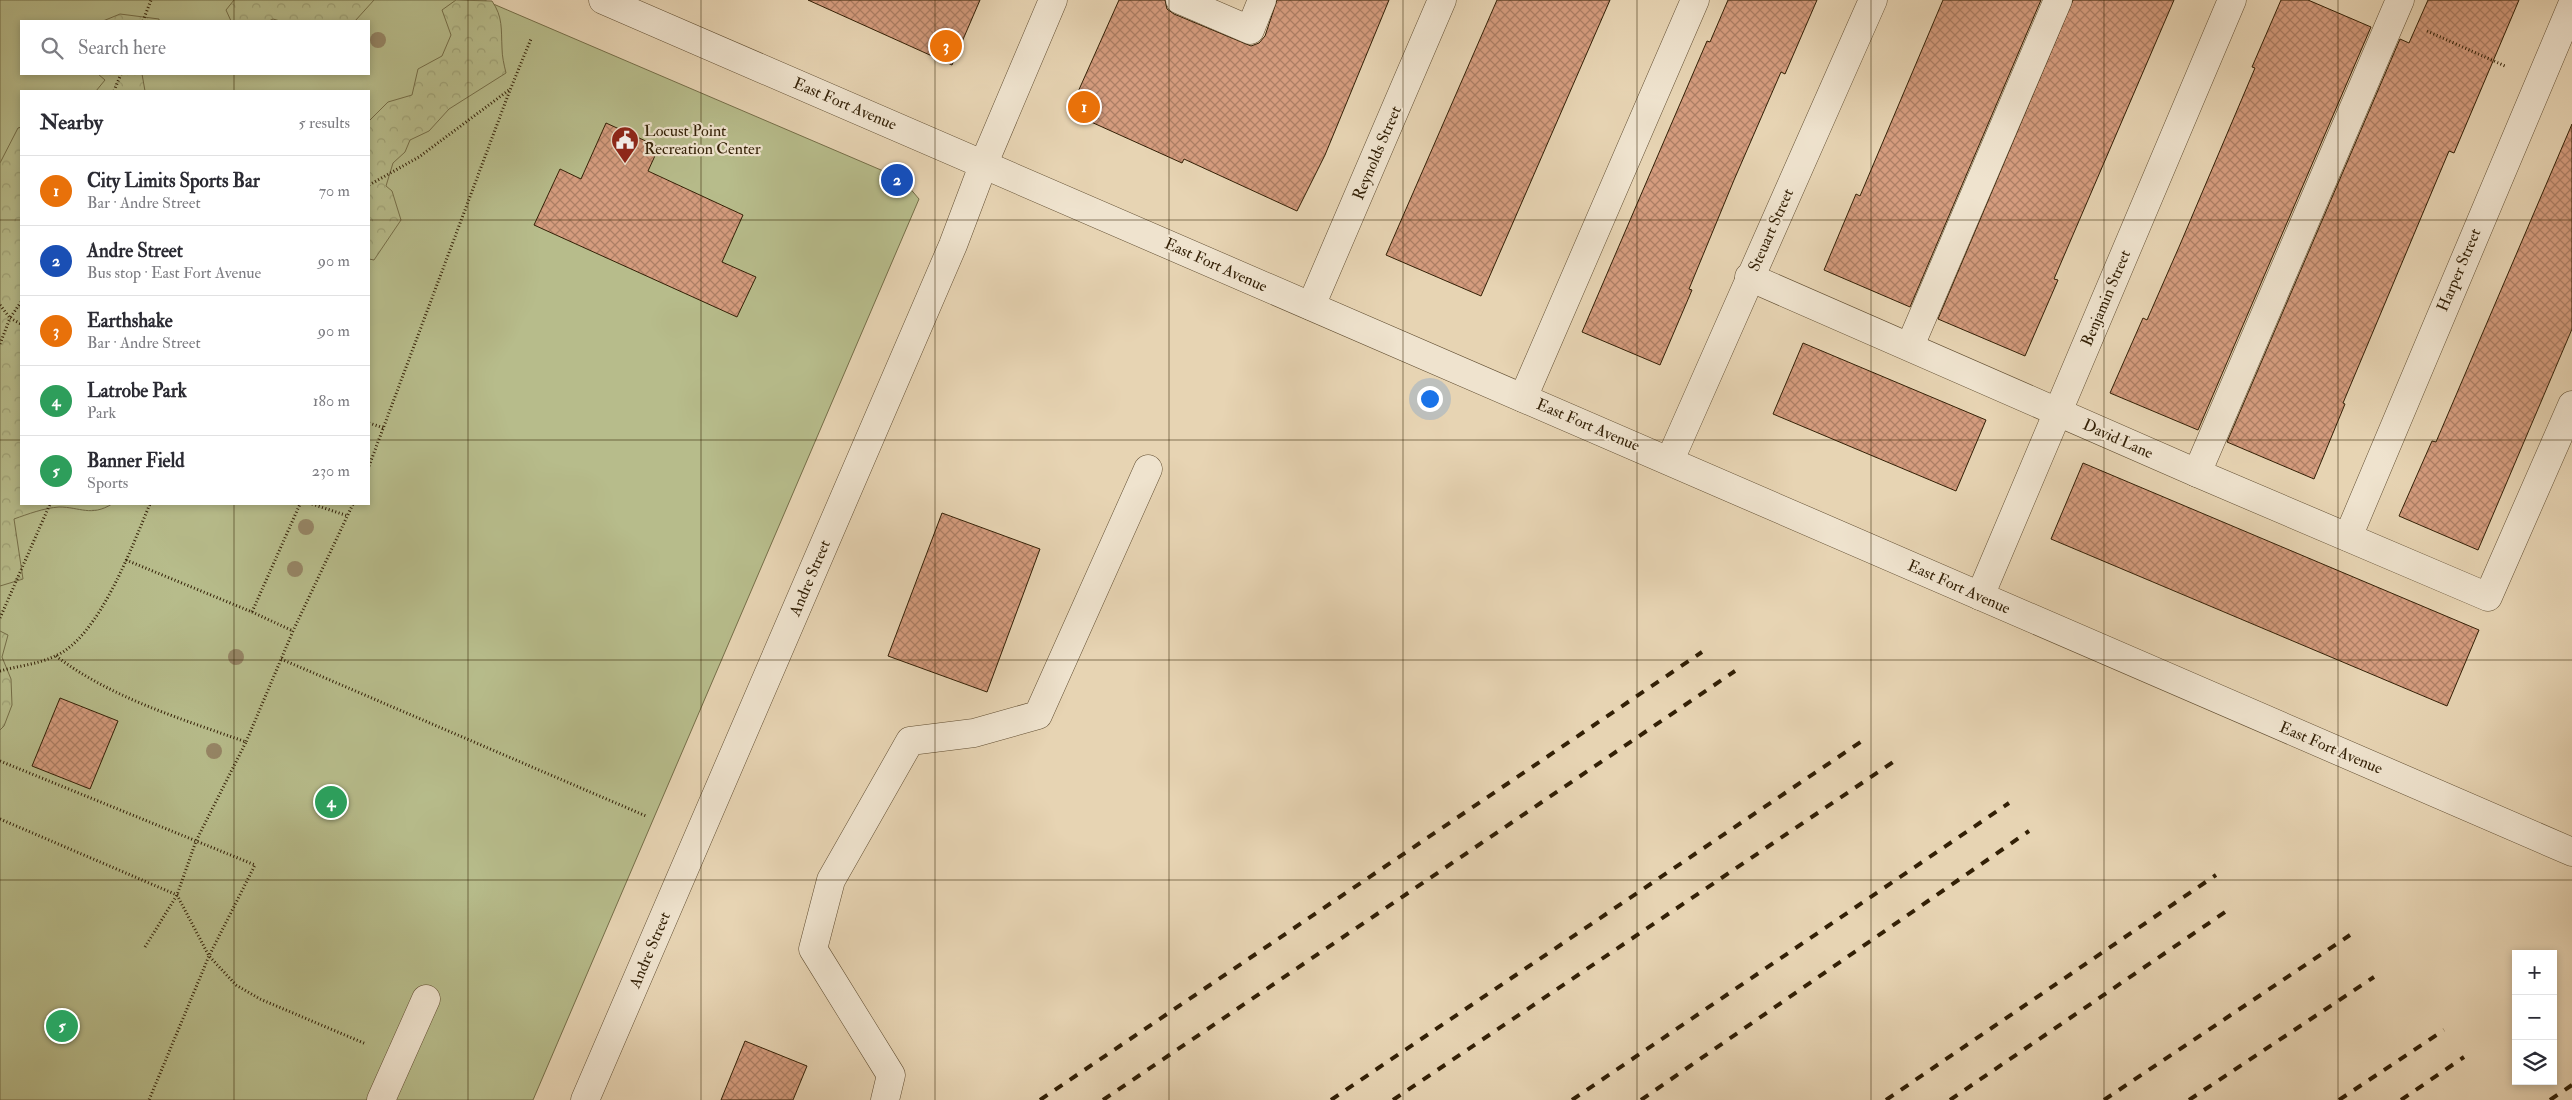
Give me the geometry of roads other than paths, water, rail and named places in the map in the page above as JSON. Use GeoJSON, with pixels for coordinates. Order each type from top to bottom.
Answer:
{"type":"FeatureCollection","features":[{"type":"Feature","properties":{"kind":"street","name":"Andre Street"},"geometry":{"type":"LineString","coordinates":[[585,1100],[953,245],[984,163],[1053,0]]}},
{"type":"Feature","properties":{"kind":"street"},"geometry":{"type":"LineString","coordinates":[[1180,0],[1250,30],[1262,0]]}},
{"type":"Feature","properties":{"kind":"street","name":"Reynolds Street"},"geometry":{"type":"LineString","coordinates":[[1311,306],[1442,0]]}},
{"type":"Feature","properties":{"kind":"street"},"geometry":{"type":"LineString","coordinates":[[1523,398],[1695,0]]}},
{"type":"Feature","properties":{"kind":"street","name":"Steuart Street"},"geometry":{"type":"LineString","coordinates":[[1670,460],[1749,277],[1873,0]]}},
{"type":"Feature","properties":{"kind":"street"},"geometry":{"type":"LineString","coordinates":[[1910,346],[2058,0]]}},
{"type":"Feature","properties":{"kind":"street","name":"Benjamin Street"},"geometry":{"type":"LineString","coordinates":[[1980,596],[2232,0]]}},
{"type":"Feature","properties":{"kind":"street","name":"East Fort Avenue"},"geometry":{"type":"LineString","coordinates":[[614,2],[2572,852]]}},
{"type":"Feature","properties":{"kind":"street","name":"Harper Street"},"geometry":{"type":"LineString","coordinates":[[2348,537],[2572,5]]}},
{"type":"Feature","properties":{"kind":"street"},"geometry":{"type":"LineString","coordinates":[[2197,474],[2397,8]]}},
{"type":"Feature","properties":{"kind":"street","name":"David Lane"},"geometry":{"type":"LineString","coordinates":[[1749,277],[1910,346],[2197,474],[2488,596],[2572,405]]}},
{"type":"Feature","properties":{"kind":"street"},"geometry":{"type":"LineString","coordinates":[[885,1100],[891,1075],[813,949],[831,880],[910,741],[974,733],[1038,715],[1148,469]]}},
{"type":"Feature","properties":{"kind":"street"},"geometry":{"type":"LineString","coordinates":[[381,1100],[426,999]]}},
{"type":"Feature","properties":{"kind":"railway"},"geometry":{"type":"LineString","coordinates":[[1040,1100],[1702,652]]}},
{"type":"Feature","properties":{"kind":"railway"},"geometry":{"type":"LineString","coordinates":[[1103,1100],[1735,671]]}},
{"type":"Feature","properties":{"kind":"railway"},"geometry":{"type":"LineString","coordinates":[[1331,1100],[1865,739]]}},
{"type":"Feature","properties":{"kind":"railway"},"geometry":{"type":"LineString","coordinates":[[1393,1100],[1899,758]]}},
{"type":"Feature","properties":{"kind":"railway"},"geometry":{"type":"LineString","coordinates":[[1572,1100],[2009,803]]}},
{"type":"Feature","properties":{"kind":"railway"},"geometry":{"type":"LineString","coordinates":[[1641,1100],[2029,831]]}},
{"type":"Feature","properties":{"kind":"railway"},"geometry":{"type":"LineString","coordinates":[[1886,1100],[2216,875]]}},
{"type":"Feature","properties":{"kind":"railway"},"geometry":{"type":"LineString","coordinates":[[1950,1100],[2231,908]]}},
{"type":"Feature","properties":{"kind":"railway"},"geometry":{"type":"LineString","coordinates":[[2104,1100],[2350,935]]}},
{"type":"Feature","properties":{"kind":"railway"},"geometry":{"type":"LineString","coordinates":[[2189,1100],[2374,977]]}},
{"type":"Feature","properties":{"kind":"railway"},"geometry":{"type":"LineString","coordinates":[[2339,1100],[2444,1030]]}},
{"type":"Feature","properties":{"kind":"railway"},"geometry":{"type":"LineString","coordinates":[[2401,1100],[2464,1057]]}},
{"type":"Feature","properties":{"kind":"railway"},"geometry":{"type":"LineString","coordinates":[[2550,1100],[2572,1085]]}},
{"type":"Feature","properties":{"kind":"place","name":"Earthshake"},"geometry":{"type":"Point","coordinates":[946,46]}},
{"type":"Feature","properties":{"kind":"place","name":"City Limits Sports Bar"},"geometry":{"type":"Point","coordinates":[1084,107]}},
{"type":"Feature","properties":{"kind":"place","name":"Locust Point Recreation Center"},"geometry":{"type":"Point","coordinates":[625,164]}},
{"type":"Feature","properties":{"kind":"place","name":"Andre Street"},"geometry":{"type":"Point","coordinates":[897,180]}},
{"type":"Feature","properties":{"kind":"place","name":"Latrobe Park"},"geometry":{"type":"Point","coordinates":[331,802]}},
{"type":"Feature","properties":{"kind":"place","name":"Banner Field"},"geometry":{"type":"Point","coordinates":[62,1026]}}]}
